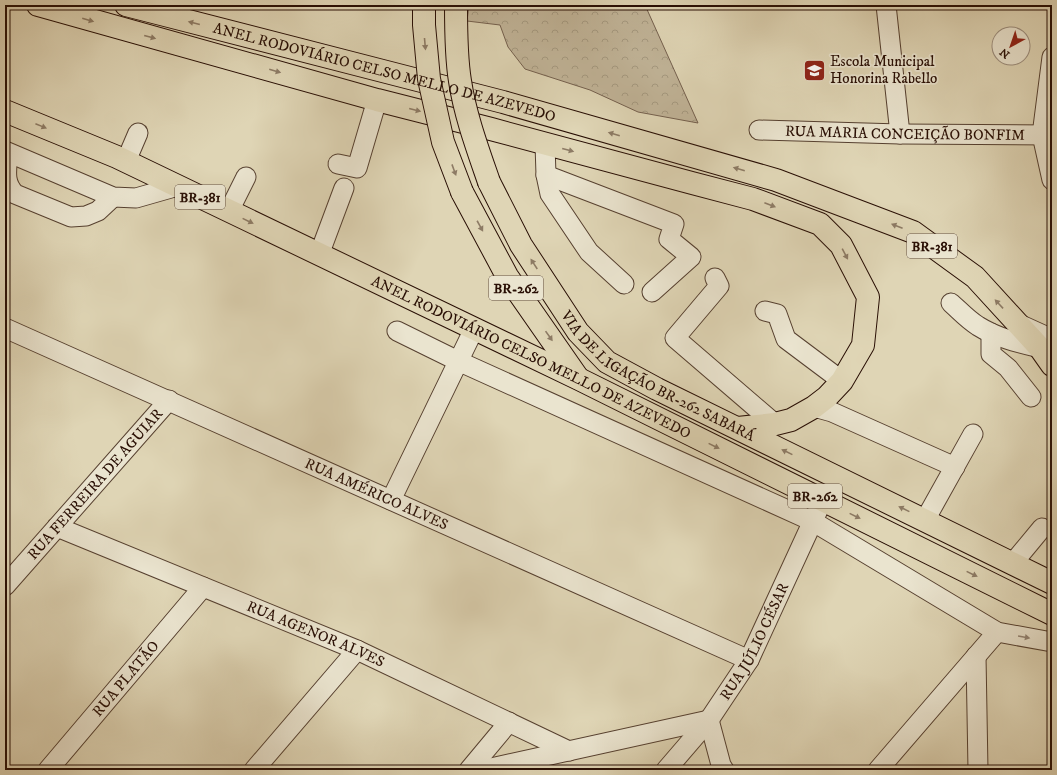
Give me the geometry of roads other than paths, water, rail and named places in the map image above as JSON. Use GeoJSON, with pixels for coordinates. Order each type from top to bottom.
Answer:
{"type":"FeatureCollection","features":[{"type":"Feature","properties":{"kind":"highway"},"geometry":{"type":"LineString","coordinates":[[38,5],[377,100],[753,199],[820,224],[841,245],[868,297],[863,345],[842,381],[827,397],[814,407],[791,420],[775,424],[738,428]]}},
{"type":"Feature","properties":{"kind":"highway","name":"ANEL RODOVIÁRIO CELSO MELLO DE AZEVEDO"},"geometry":{"type":"LineString","coordinates":[[126,5],[503,102],[776,180],[913,232],[975,277],[1017,323],[1048,351]]}},
{"type":"Feature","properties":{"kind":"highway"},"geometry":{"type":"LineString","coordinates":[[154,5],[172,17]]}},
{"type":"Feature","properties":{"kind":"highway","name":"VIA DE LIGAÇÃO BR-262 SABARÁ"},"geometry":{"type":"LineString","coordinates":[[424,5],[424,25],[429,79],[443,142],[462,192],[508,276],[579,379]]}},
{"type":"Feature","properties":{"kind":"highway","name":"VIA DE LIGAÇÃO BR-262 SABARÁ"},"geometry":{"type":"LineString","coordinates":[[456,5],[460,82],[473,134],[489,182],[521,245],[578,332],[607,362],[657,389],[1052,582]]}},
{"type":"Feature","properties":{"kind":"highway","name":"ANEL RODOVIÁRIO CELSO MELLO DE AZEVEDO"},"geometry":{"type":"LineString","coordinates":[[5,111],[126,161],[579,379],[1052,614]]}},
{"type":"Feature","properties":{"kind":"street"},"geometry":{"type":"LineString","coordinates":[[886,5],[900,134]]}},
{"type":"Feature","properties":{"kind":"street"},"geometry":{"type":"LineString","coordinates":[[1052,57],[1047,135],[1052,180]]}},
{"type":"Feature","properties":{"kind":"street"},"geometry":{"type":"LineString","coordinates":[[338,164],[357,168],[377,100]]}},
{"type":"Feature","properties":{"kind":"street","name":"RUA MARIA CONCEIÇÃO BONFIM"},"geometry":{"type":"LineString","coordinates":[[759,130],[900,134],[1047,135]]}},
{"type":"Feature","properties":{"kind":"street"},"geometry":{"type":"LineString","coordinates":[[126,161],[138,133]]}},
{"type":"Feature","properties":{"kind":"street"},"geometry":{"type":"LineString","coordinates":[[545,144],[546,175],[550,194],[589,252],[624,284]]}},
{"type":"Feature","properties":{"kind":"street"},"geometry":{"type":"LineString","coordinates":[[113,197],[98,211],[86,216],[71,217],[15,194],[10,189],[6,181],[7,152],[113,197],[136,198],[178,186]]}},
{"type":"Feature","properties":{"kind":"street"},"geometry":{"type":"LineString","coordinates":[[546,175],[674,224],[669,239],[691,257],[652,292]]}},
{"type":"Feature","properties":{"kind":"street"},"geometry":{"type":"LineString","coordinates":[[229,211],[246,177]]}},
{"type":"Feature","properties":{"kind":"street"},"geometry":{"type":"LineString","coordinates":[[319,255],[344,188]]}},
{"type":"Feature","properties":{"kind":"street"},"geometry":{"type":"LineString","coordinates":[[715,278],[719,286],[675,338],[775,424]]}},
{"type":"Feature","properties":{"kind":"street"},"geometry":{"type":"LineString","coordinates":[[951,304],[977,325],[991,333],[1048,351]]}},
{"type":"Feature","properties":{"kind":"street"},"geometry":{"type":"LineString","coordinates":[[765,311],[777,314],[786,339],[842,381]]}},
{"type":"Feature","properties":{"kind":"street"},"geometry":{"type":"LineString","coordinates":[[391,500],[474,329]]}},
{"type":"Feature","properties":{"kind":"street"},"geometry":{"type":"LineString","coordinates":[[397,331],[458,361],[812,521],[997,632],[1052,642]]}},
{"type":"Feature","properties":{"kind":"street","name":"RUA AMÉRICO ALVES"},"geometry":{"type":"LineString","coordinates":[[8,333],[169,400],[748,660]]}},
{"type":"Feature","properties":{"kind":"street"},"geometry":{"type":"LineString","coordinates":[[991,333],[991,354],[1008,368],[1031,397]]}},
{"type":"Feature","properties":{"kind":"street","name":"RUA FERREIRA DE AGUIAR"},"geometry":{"type":"LineString","coordinates":[[5,586],[169,400]]}},
{"type":"Feature","properties":{"kind":"street"},"geometry":{"type":"LineString","coordinates":[[814,407],[832,412],[955,467]]}},
{"type":"Feature","properties":{"kind":"street"},"geometry":{"type":"LineString","coordinates":[[925,520],[973,434]]}},
{"type":"Feature","properties":{"kind":"street","name":"RUA JÚLIO CÉSAR"},"geometry":{"type":"LineString","coordinates":[[666,770],[709,720],[748,660],[823,500]]}},
{"type":"Feature","properties":{"kind":"street","name":"RUA AGENOR ALVES"},"geometry":{"type":"LineString","coordinates":[[57,527],[357,650],[569,751]]}},
{"type":"Feature","properties":{"kind":"street"},"geometry":{"type":"LineString","coordinates":[[1013,563],[1042,528]]}},
{"type":"Feature","properties":{"kind":"street","name":"RUA PLATÃO"},"geometry":{"type":"LineString","coordinates":[[48,770],[203,587]]}},
{"type":"Feature","properties":{"kind":"street"},"geometry":{"type":"LineString","coordinates":[[878,770],[997,632]]}},
{"type":"Feature","properties":{"kind":"street"},"geometry":{"type":"LineString","coordinates":[[254,770],[357,650]]}},
{"type":"Feature","properties":{"kind":"street"},"geometry":{"type":"LineString","coordinates":[[976,656],[978,770]]}},
{"type":"Feature","properties":{"kind":"street"},"geometry":{"type":"LineString","coordinates":[[482,770],[709,720],[721,765],[724,770]]}},
{"type":"Feature","properties":{"kind":"street"},"geometry":{"type":"LineString","coordinates":[[469,770],[509,722]]}},
{"type":"Feature","properties":{"kind":"place","name":"Escola Municipal Honorina Rabello"},"geometry":{"type":"Point","coordinates":[814,70]}}]}
